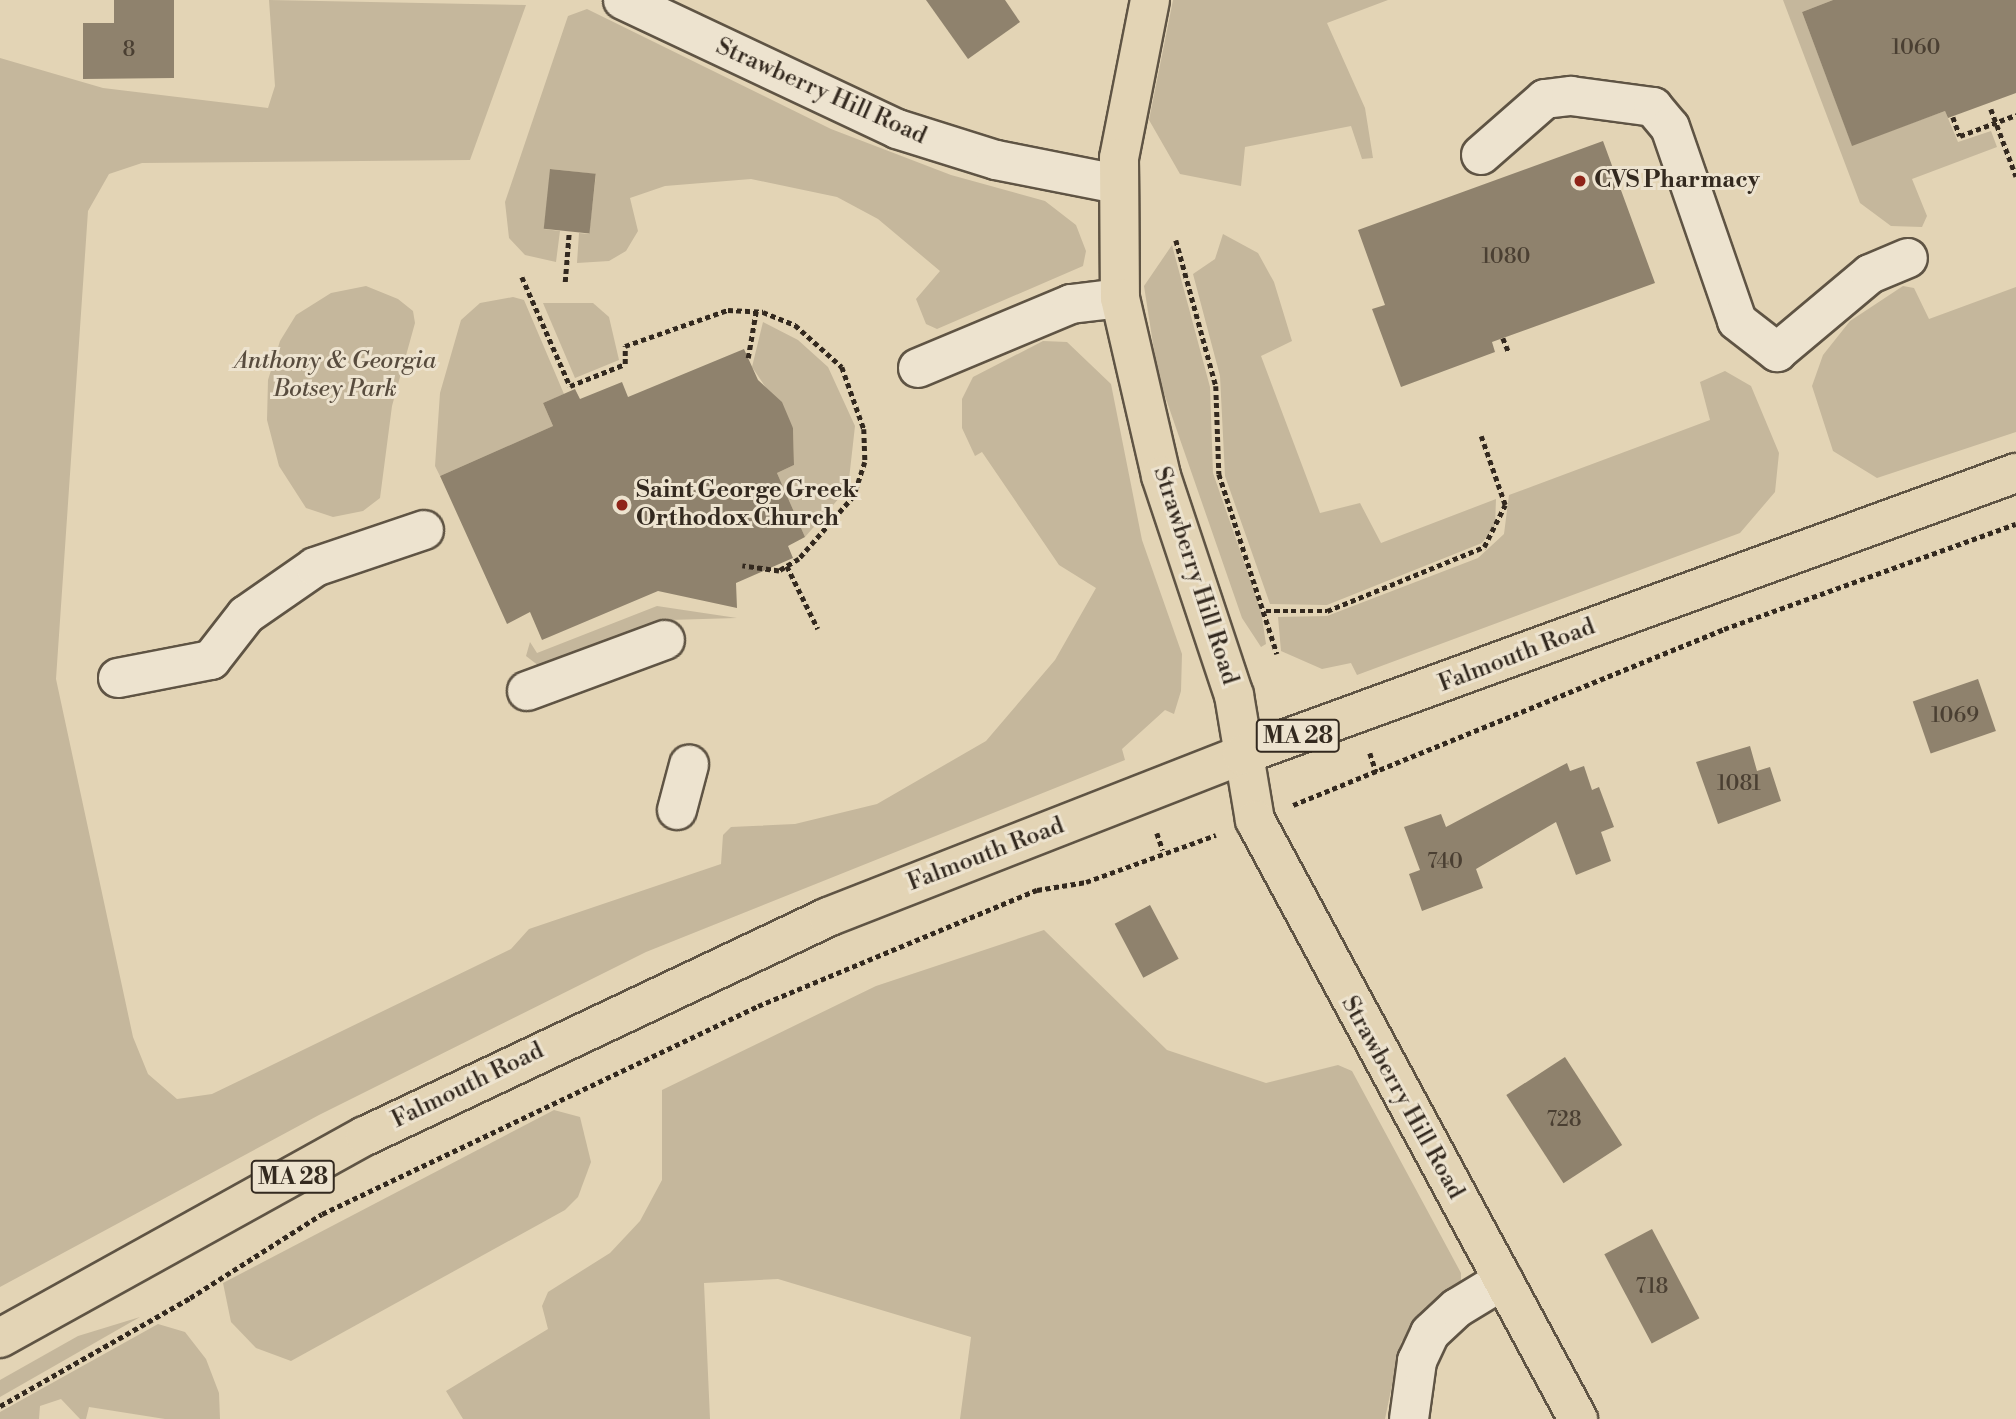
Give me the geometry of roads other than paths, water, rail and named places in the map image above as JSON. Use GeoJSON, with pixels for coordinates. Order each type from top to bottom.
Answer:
{"type":"FeatureCollection","features":[{"type":"Feature","properties":{"kind":"main road"},"geometry":{"type":"LineString","coordinates":[[1117,184],[1150,0]]}},
{"type":"Feature","properties":{"kind":"main road","name":"Strawberry Hill Road"},"geometry":{"type":"LineString","coordinates":[[1117,184],[1120,298],[1161,476],[1234,695],[1255,820],[1270,854],[1578,1419]]}},
{"type":"Feature","properties":{"kind":"main road","name":"Falmouth Road"},"geometry":{"type":"LineString","coordinates":[[0,1338],[365,1136],[591,1025],[841,912],[1242,755],[2016,473]]}},
{"type":"Feature","properties":{"kind":"street","name":"Strawberry Hill Road"},"geometry":{"type":"LineString","coordinates":[[623,0],[897,130],[996,160],[1117,184]]}},
{"type":"Feature","properties":{"kind":"street"},"geometry":{"type":"LineString","coordinates":[[1481,155],[1545,99],[1571,96],[1653,107],[1670,127],[1737,321],[1777,352],[1870,274],[1908,258]]}},
{"type":"Feature","properties":{"kind":"street"},"geometry":{"type":"LineString","coordinates":[[918,368],[1071,304],[1120,298]]}},
{"type":"Feature","properties":{"kind":"street"},"geometry":{"type":"LineString","coordinates":[[118,678],[211,660],[246,615],[315,567],[424,530]]}},
{"type":"Feature","properties":{"kind":"street"},"geometry":{"type":"LineString","coordinates":[[527,691],[665,640]]}},
{"type":"Feature","properties":{"kind":"street"},"geometry":{"type":"LineString","coordinates":[[677,810],[690,765]]}},
{"type":"Feature","properties":{"kind":"street"},"geometry":{"type":"LineString","coordinates":[[1409,1419],[1417,1362],[1430,1333],[1457,1308],[1503,1280]]}},
{"type":"Feature","properties":{"kind":"place","name":"CVS Pharmacy"},"geometry":{"type":"Point","coordinates":[1580,181]}},
{"type":"Feature","properties":{"kind":"place","name":"Saint George Greek Orthodox Church"},"geometry":{"type":"Point","coordinates":[622,505]}},
{"type":"Feature","properties":{"kind":"park label","name":"Anthony & Georgia Botsey Park"},"geometry":{"type":"Point","coordinates":[335,376]}}]}
